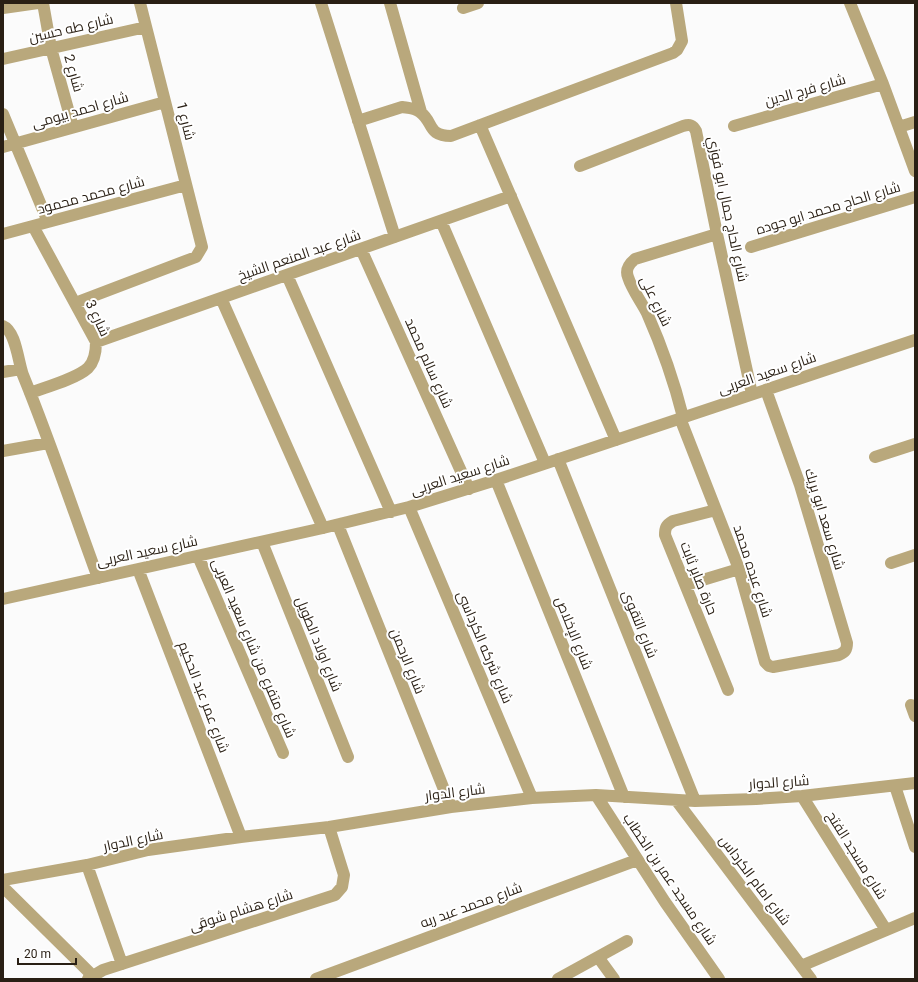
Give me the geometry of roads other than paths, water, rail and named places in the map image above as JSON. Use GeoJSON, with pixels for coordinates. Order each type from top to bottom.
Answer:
{"type":"FeatureCollection","features":[{"type":"Feature","properties":{"kind":"street"},"geometry":{"type":"LineString","coordinates":[[3,8],[38,3]]}},
{"type":"Feature","properties":{"kind":"street","name":"شارع 2"},"geometry":{"type":"LineString","coordinates":[[43,3],[51,48],[73,127]]}},
{"type":"Feature","properties":{"kind":"street","name":"شارع 1"},"geometry":{"type":"LineString","coordinates":[[75,304],[196,257],[202,247],[140,3]]}},
{"type":"Feature","properties":{"kind":"street"},"geometry":{"type":"LineString","coordinates":[[321,3],[395,237]]}},
{"type":"Feature","properties":{"kind":"street"},"geometry":{"type":"LineString","coordinates":[[390,3],[421,112],[432,128],[437,133],[444,136],[451,136],[673,53],[680,46],[681,36],[676,3]]}},
{"type":"Feature","properties":{"kind":"street"},"geometry":{"type":"LineString","coordinates":[[463,8],[478,3]]}},
{"type":"Feature","properties":{"kind":"street"},"geometry":{"type":"LineString","coordinates":[[850,3],[883,84],[915,171]]}},
{"type":"Feature","properties":{"kind":"street","name":"شارع طه حسين"},"geometry":{"type":"LineString","coordinates":[[3,59],[146,27]]}},
{"type":"Feature","properties":{"kind":"street","name":"شارع فرج الدين"},"geometry":{"type":"LineString","coordinates":[[734,126],[883,84]]}},
{"type":"Feature","properties":{"kind":"street","name":"شارع احمد بيومى"},"geometry":{"type":"LineString","coordinates":[[3,147],[165,102]]}},
{"type":"Feature","properties":{"kind":"street"},"geometry":{"type":"LineString","coordinates":[[358,121],[402,107],[421,112]]}},
{"type":"Feature","properties":{"kind":"street"},"geometry":{"type":"LineString","coordinates":[[3,114],[48,222]]}},
{"type":"Feature","properties":{"kind":"street"},"geometry":{"type":"LineString","coordinates":[[899,127],[915,122]]}},
{"type":"Feature","properties":{"kind":"street"},"geometry":{"type":"LineString","coordinates":[[480,125],[616,440]]}},
{"type":"Feature","properties":{"kind":"street","name":"شارع الحاج جمال ابو فوزي"},"geometry":{"type":"LineString","coordinates":[[580,166],[683,126],[694,126],[752,394]]}},
{"type":"Feature","properties":{"kind":"street","name":"شارع محمد محمود"},"geometry":{"type":"LineString","coordinates":[[3,234],[186,185]]}},
{"type":"Feature","properties":{"kind":"street","name":"شارع عبد المنعم الشيخ"},"geometry":{"type":"LineString","coordinates":[[96,342],[511,196]]}},
{"type":"Feature","properties":{"kind":"street","name":"شارع الحاج محمد ابو جوده"},"geometry":{"type":"LineString","coordinates":[[751,247],[915,197]]}},
{"type":"Feature","properties":{"kind":"street"},"geometry":{"type":"LineString","coordinates":[[441,221],[545,464]]}},
{"type":"Feature","properties":{"kind":"street","name":"شارع 3"},"geometry":{"type":"LineString","coordinates":[[30,393],[77,375],[89,367],[95,356],[96,342],[33,226]]}},
{"type":"Feature","properties":{"kind":"street","name":"شارع على"},"geometry":{"type":"LineString","coordinates":[[681,418],[674,382],[646,311],[628,277],[627,270],[629,263],[635,259],[717,234]]}},
{"type":"Feature","properties":{"kind":"street","name":"شارع سالم محمد"},"geometry":{"type":"LineString","coordinates":[[361,249],[469,489]]}},
{"type":"Feature","properties":{"kind":"street"},"geometry":{"type":"LineString","coordinates":[[287,275],[391,512]]}},
{"type":"Feature","properties":{"kind":"street"},"geometry":{"type":"LineString","coordinates":[[221,298],[323,528]]}},
{"type":"Feature","properties":{"kind":"street"},"geometry":{"type":"LineString","coordinates":[[3,326],[7,327],[11,333],[21,369],[98,578]]}},
{"type":"Feature","properties":{"kind":"street","name":"شارع سعيد العربى"},"geometry":{"type":"LineString","coordinates":[[3,599],[338,525],[409,507],[545,464],[915,340]]}},
{"type":"Feature","properties":{"kind":"street"},"geometry":{"type":"LineString","coordinates":[[3,372],[21,369]]}},
{"type":"Feature","properties":{"kind":"street","name":"شارع سعد ابو بريك"},"geometry":{"type":"LineString","coordinates":[[766,390],[800,485],[847,643],[847,648],[844,653],[839,655]]}},
{"type":"Feature","properties":{"kind":"street","name":"شارع عبده محمد"},"geometry":{"type":"LineString","coordinates":[[681,418],[739,569],[763,658],[769,666],[773,667],[839,655]]}},
{"type":"Feature","properties":{"kind":"street"},"geometry":{"type":"LineString","coordinates":[[3,451],[48,443]]}},
{"type":"Feature","properties":{"kind":"street"},"geometry":{"type":"LineString","coordinates":[[875,458],[915,444]]}},
{"type":"Feature","properties":{"kind":"street","name":"شارع التقوى"},"geometry":{"type":"LineString","coordinates":[[558,459],[695,801]]}},
{"type":"Feature","properties":{"kind":"street","name":"شارع الإخلاص"},"geometry":{"type":"LineString","coordinates":[[496,480],[624,797]]}},
{"type":"Feature","properties":{"kind":"street","name":"شارع شركه الكرداسى"},"geometry":{"type":"LineString","coordinates":[[409,507],[532,798]]}},
{"type":"Feature","properties":{"kind":"street","name":"حارة صابر ثابت"},"geometry":{"type":"LineString","coordinates":[[716,510],[672,521],[668,524],[665,530],[665,535],[728,690]]}},
{"type":"Feature","properties":{"kind":"street","name":"شارع الرحمن"},"geometry":{"type":"LineString","coordinates":[[338,525],[451,807]]}},
{"type":"Feature","properties":{"kind":"street","name":"شارع اولاد الطويل"},"geometry":{"type":"LineString","coordinates":[[262,542],[348,757]]}},
{"type":"Feature","properties":{"kind":"street"},"geometry":{"type":"LineString","coordinates":[[891,563],[915,555]]}},
{"type":"Feature","properties":{"kind":"street","name":"شارع متفرع من شارع سعيد العربى"},"geometry":{"type":"LineString","coordinates":[[198,556],[283,753]]}},
{"type":"Feature","properties":{"kind":"street","name":"شارع عمر عبد الحكيم"},"geometry":{"type":"LineString","coordinates":[[138,569],[241,836]]}},
{"type":"Feature","properties":{"kind":"street"},"geometry":{"type":"LineString","coordinates":[[686,584],[739,569]]}},
{"type":"Feature","properties":{"kind":"street","name":"شارع الدوار"},"geometry":{"type":"LineString","coordinates":[[3,880],[87,865],[148,850],[241,836],[329,827],[451,807],[532,798],[596,795],[695,801],[802,796],[915,783]]}},
{"type":"Feature","properties":{"kind":"street"},"geometry":{"type":"LineString","coordinates":[[895,786],[915,847]]}},
{"type":"Feature","properties":{"kind":"street","name":"شارع مسجد عمر بن الخطاب"},"geometry":{"type":"LineString","coordinates":[[596,795],[664,902],[719,979]]}},
{"type":"Feature","properties":{"kind":"street","name":"شارع مسجد الفتح"},"geometry":{"type":"LineString","coordinates":[[802,796],[886,930]]}},
{"type":"Feature","properties":{"kind":"street","name":"شارع امام الكرداس"},"geometry":{"type":"LineString","coordinates":[[676,800],[811,979]]}},
{"type":"Feature","properties":{"kind":"street","name":"شارع هشام شوقى"},"geometry":{"type":"LineString","coordinates":[[90,977],[104,970],[122,964],[335,896],[342,887],[344,875],[329,827]]}},
{"type":"Feature","properties":{"kind":"street","name":"شارع محمد عبد ربه"},"geometry":{"type":"LineString","coordinates":[[316,979],[637,860]]}},
{"type":"Feature","properties":{"kind":"street"},"geometry":{"type":"LineString","coordinates":[[87,865],[122,964]]}},
{"type":"Feature","properties":{"kind":"street"},"geometry":{"type":"LineString","coordinates":[[3,887],[90,977]]}},
{"type":"Feature","properties":{"kind":"street"},"geometry":{"type":"LineString","coordinates":[[801,966],[915,918]]}},
{"type":"Feature","properties":{"kind":"street"},"geometry":{"type":"LineString","coordinates":[[558,979],[628,941]]}},
{"type":"Feature","properties":{"kind":"street"},"geometry":{"type":"LineString","coordinates":[[598,957],[614,979]]}}]}
